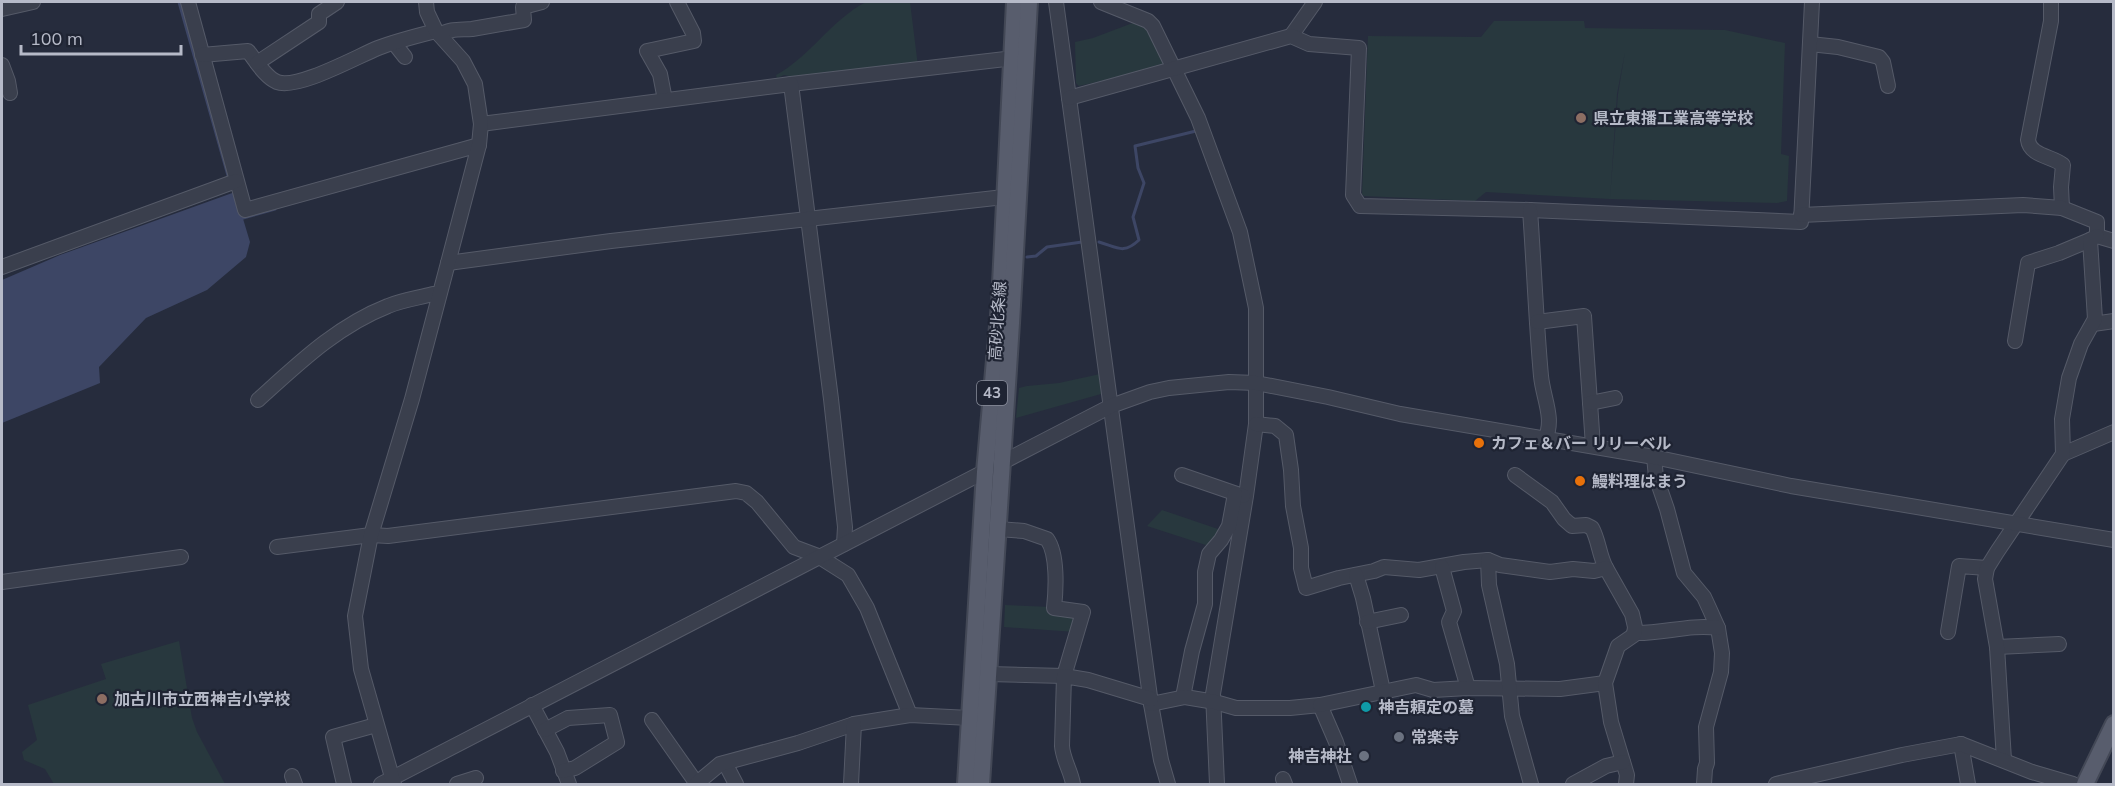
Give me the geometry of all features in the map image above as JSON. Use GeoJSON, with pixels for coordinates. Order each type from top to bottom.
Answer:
{"type":"FeatureCollection","features":[{"type":"Feature","properties":{"kind":"main road","name":"高砂北条線"},"geometry":{"type":"LineString","coordinates":[[966,784],[985,472],[1000,304],[1016,2]]}},
{"type":"Feature","properties":{"kind":"main road","name":"高砂北条線"},"geometry":{"type":"LineString","coordinates":[[981,784],[1029,2]]}},
{"type":"Feature","properties":{"kind":"main road"},"geometry":{"type":"LineString","coordinates":[[2085,784],[2114,724]]}},
{"type":"Feature","properties":{"kind":"street"},"geometry":{"type":"LineString","coordinates":[[2,9],[33,2]]}},
{"type":"Feature","properties":{"kind":"street"},"geometry":{"type":"LineString","coordinates":[[188,2],[232,182],[245,210],[479,145]]}},
{"type":"Feature","properties":{"kind":"street"},"geometry":{"type":"LineString","coordinates":[[257,63],[319,22],[319,14],[337,2]]}},
{"type":"Feature","properties":{"kind":"street"},"geometry":{"type":"LineString","coordinates":[[426,2],[427,12],[438,33],[463,61],[475,84],[481,124],[479,145],[412,399],[371,535],[355,616],[361,669],[389,783],[532,705],[1111,405],[1169,388],[1219,383],[1256,383],[1400,414],[1654,457],[1791,486],[2018,522],[2114,540]]}},
{"type":"Feature","properties":{"kind":"street"},"geometry":{"type":"LineString","coordinates":[[202,54],[248,51],[276,82],[292,83],[308,79],[394,43],[445,31],[525,20],[523,7],[542,2]]}},
{"type":"Feature","properties":{"kind":"street"},"geometry":{"type":"LineString","coordinates":[[664,100],[660,74],[647,51],[694,41],[693,33],[678,2]]}},
{"type":"Feature","properties":{"kind":"street"},"geometry":{"type":"LineString","coordinates":[[1056,2],[1151,701],[1161,760],[1168,784]]}},
{"type":"Feature","properties":{"kind":"street"},"geometry":{"type":"LineString","coordinates":[[1101,2],[1148,21],[1153,26],[1198,118],[1239,232],[1256,308],[1256,424],[1240,495],[1213,693],[1217,784]]}},
{"type":"Feature","properties":{"kind":"street"},"geometry":{"type":"LineString","coordinates":[[1069,98],[1291,36],[1315,2]]}},
{"type":"Feature","properties":{"kind":"street"},"geometry":{"type":"LineString","coordinates":[[1291,36],[1309,44],[1359,48],[1353,195],[1360,206],[1686,215],[1801,222],[1812,2]]}},
{"type":"Feature","properties":{"kind":"street"},"geometry":{"type":"LineString","coordinates":[[2050,2],[2051,21],[2028,140],[2032,151],[2063,165],[2062,208]]}},
{"type":"Feature","properties":{"kind":"street"},"geometry":{"type":"LineString","coordinates":[[394,43],[405,57]]}},
{"type":"Feature","properties":{"kind":"street"},"geometry":{"type":"LineString","coordinates":[[1810,45],[1838,47],[1879,57],[1883,62],[1888,86]]}},
{"type":"Feature","properties":{"kind":"street"},"geometry":{"type":"LineString","coordinates":[[481,124],[1014,58]]}},
{"type":"Feature","properties":{"kind":"street"},"geometry":{"type":"LineString","coordinates":[[2,65],[10,93]]}},
{"type":"Feature","properties":{"kind":"street"},"geometry":{"type":"LineString","coordinates":[[791,84],[831,399],[845,527],[844,544]]}},
{"type":"Feature","properties":{"kind":"street"},"geometry":{"type":"LineString","coordinates":[[2,267],[232,182]]}},
{"type":"Feature","properties":{"kind":"street"},"geometry":{"type":"LineString","coordinates":[[448,263],[610,240],[1004,197]]}},
{"type":"Feature","properties":{"kind":"street"},"geometry":{"type":"LineString","coordinates":[[1801,215],[2023,205],[2062,208],[2097,222],[2094,238],[2095,319],[2081,344],[2069,378],[2062,419],[2063,454]]}},
{"type":"Feature","properties":{"kind":"street"},"geometry":{"type":"LineString","coordinates":[[1530,210],[1541,380],[1548,409],[1549,431],[1545,439]]}},
{"type":"Feature","properties":{"kind":"street"},"geometry":{"type":"LineString","coordinates":[[2016,341],[2028,263],[2094,238],[2114,241]]}},
{"type":"Feature","properties":{"kind":"street"},"geometry":{"type":"LineString","coordinates":[[258,400],[317,348],[352,322],[390,305],[433,294],[439,295]]}},
{"type":"Feature","properties":{"kind":"street"},"geometry":{"type":"LineString","coordinates":[[1537,322],[1584,316],[1593,446]]}},
{"type":"Feature","properties":{"kind":"street"},"geometry":{"type":"LineString","coordinates":[[2093,324],[2114,321]]}},
{"type":"Feature","properties":{"kind":"street"},"geometry":{"type":"LineString","coordinates":[[1590,403],[1615,398]]}},
{"type":"Feature","properties":{"kind":"street"},"geometry":{"type":"LineString","coordinates":[[1256,424],[1275,426],[1286,435],[1293,506],[1301,548],[1301,568],[1306,588],[1384,567],[1419,570],[1488,560],[1500,565],[1550,572],[1573,569],[1594,571],[1606,568]]}},
{"type":"Feature","properties":{"kind":"street"},"geometry":{"type":"LineString","coordinates":[[2004,760],[1997,647],[1986,592],[1987,568],[2063,454],[2114,432]]}},
{"type":"Feature","properties":{"kind":"street"},"geometry":{"type":"LineString","coordinates":[[1654,457],[1656,477],[1684,573],[1704,597],[1718,628],[1722,653],[1722,662],[1706,727],[1707,763],[1704,784]]}},
{"type":"Feature","properties":{"kind":"street"},"geometry":{"type":"LineString","coordinates":[[1182,475],[1240,495]]}},
{"type":"Feature","properties":{"kind":"street"},"geometry":{"type":"LineString","coordinates":[[1515,475],[1552,502],[1572,526],[1586,525],[1592,528],[1606,568],[1632,614],[1634,633]]}},
{"type":"Feature","properties":{"kind":"street"},"geometry":{"type":"LineString","coordinates":[[277,547],[371,535],[388,536],[735,491],[746,493],[757,502],[794,547],[818,556],[848,575],[867,608],[910,715]]}},
{"type":"Feature","properties":{"kind":"street"},"geometry":{"type":"LineString","coordinates":[[1182,697],[1205,604],[1205,572],[1209,554],[1229,526],[1240,495]]}},
{"type":"Feature","properties":{"kind":"street"},"geometry":{"type":"LineString","coordinates":[[998,529],[1024,531],[1047,539],[1053,549],[1056,592],[1054,608],[1083,612],[1064,676],[1062,746],[1063,757],[1072,775],[1073,784]]}},
{"type":"Feature","properties":{"kind":"street"},"geometry":{"type":"LineString","coordinates":[[2,582],[181,557]]}},
{"type":"Feature","properties":{"kind":"street"},"geometry":{"type":"LineString","coordinates":[[1488,560],[1489,585],[1507,664],[1512,716],[1525,771]]}},
{"type":"Feature","properties":{"kind":"street"},"geometry":{"type":"LineString","coordinates":[[1948,632],[1959,566],[1987,568]]}},
{"type":"Feature","properties":{"kind":"street"},"geometry":{"type":"LineString","coordinates":[[1442,567],[1454,612],[1449,622],[1468,688]]}},
{"type":"Feature","properties":{"kind":"street"},"geometry":{"type":"LineString","coordinates":[[1356,575],[1383,691]]}},
{"type":"Feature","properties":{"kind":"street"},"geometry":{"type":"LineString","coordinates":[[1367,622],[1401,615]]}},
{"type":"Feature","properties":{"kind":"street"},"geometry":{"type":"LineString","coordinates":[[1626,784],[1627,775],[1611,722],[1605,683],[1613,650],[1634,633],[1661,633],[1699,626],[1718,628]]}},
{"type":"Feature","properties":{"kind":"street"},"geometry":{"type":"LineString","coordinates":[[1997,647],[2060,645]]}},
{"type":"Feature","properties":{"kind":"street"},"geometry":{"type":"LineString","coordinates":[[988,674],[1064,676],[1088,680],[1151,701],[1182,697],[1236,708],[1290,708],[1320,705],[1416,685],[1433,690],[1560,689],[1605,683]]}},
{"type":"Feature","properties":{"kind":"street"},"geometry":{"type":"LineString","coordinates":[[532,705],[557,752],[569,784]]}},
{"type":"Feature","properties":{"kind":"street"},"geometry":{"type":"LineString","coordinates":[[1320,705],[1336,742],[1350,784]]}},
{"type":"Feature","properties":{"kind":"street"},"geometry":{"type":"LineString","coordinates":[[652,720],[697,784],[720,764],[798,743],[854,724],[910,715],[970,718]]}},
{"type":"Feature","properties":{"kind":"street"},"geometry":{"type":"LineString","coordinates":[[545,730],[568,718],[610,716],[617,742],[575,768],[563,771]]}},
{"type":"Feature","properties":{"kind":"street"},"geometry":{"type":"LineString","coordinates":[[850,784],[854,724]]}},
{"type":"Feature","properties":{"kind":"street"},"geometry":{"type":"LineString","coordinates":[[344,784],[333,737],[376,725]]}},
{"type":"Feature","properties":{"kind":"street"},"geometry":{"type":"LineString","coordinates":[[1961,744],[1968,784]]}},
{"type":"Feature","properties":{"kind":"street"},"geometry":{"type":"LineString","coordinates":[[1776,784],[1961,744],[2032,772],[2073,784]]}},
{"type":"Feature","properties":{"kind":"street"},"geometry":{"type":"LineString","coordinates":[[1573,784],[1590,773],[1623,762]]}},
{"type":"Feature","properties":{"kind":"street"},"geometry":{"type":"LineString","coordinates":[[725,763],[736,784]]}},
{"type":"Feature","properties":{"kind":"street"},"geometry":{"type":"LineString","coordinates":[[457,784],[476,778]]}},
{"type":"Feature","properties":{"kind":"shaded area"},"geometry":{"type":"Polygon","coordinates":[[[866,2],[910,2],[918,66],[796,80],[795,77],[784,75],[777,78],[776,75],[799,59],[842,18],[866,2]]]}},
{"type":"Feature","properties":{"kind":"shaded area"},"geometry":{"type":"Polygon","coordinates":[[[1138,21],[1143,22],[1165,63],[1079,86],[1076,83],[1075,42],[1093,38],[1138,21]]]}},
{"type":"Feature","properties":{"kind":"shaded area","name":"県立東播工業高等学校"},"geometry":{"type":"Polygon","coordinates":[[[1494,21],[1584,21],[1585,28],[1725,30],[1785,43],[1781,154],[1789,156],[1787,201],[1777,203],[1610,199],[1486,192],[1475,201],[1364,196],[1362,194],[1368,36],[1481,37],[1494,21]],[[1625,52],[1617,94],[1610,199],[1618,94],[1625,52]]]}},
{"type":"Feature","properties":{"kind":"shaded area"},"geometry":{"type":"Polygon","coordinates":[[[1100,374],[1101,394],[1016,418],[1019,388],[1059,383],[1100,374]]]}},
{"type":"Feature","properties":{"kind":"shaded area"},"geometry":{"type":"Polygon","coordinates":[[[1162,510],[1221,530],[1212,547],[1147,526],[1162,510]]]}},
{"type":"Feature","properties":{"kind":"shaded area"},"geometry":{"type":"Polygon","coordinates":[[[1005,605],[1051,607],[1078,616],[1075,632],[1004,627],[1005,605]]]}},
{"type":"Feature","properties":{"kind":"shaded area","name":"加古川市立西神吉小学校"},"geometry":{"type":"Polygon","coordinates":[[[179,641],[192,718],[225,784],[54,784],[45,769],[24,760],[22,752],[37,740],[28,705],[106,679],[101,664],[179,641]]]}},
{"type":"Feature","properties":{"kind":"water"},"geometry":{"type":"Polygon","coordinates":[[[235,192],[250,242],[246,257],[207,290],[146,318],[99,367],[100,383],[2,423],[2,280],[60,255],[235,192]]]}},
{"type":"Feature","properties":{"kind":"waterway"},"geometry":{"type":"LineString","coordinates":[[179,2],[229,179]]}},
{"type":"Feature","properties":{"kind":"waterway"},"geometry":{"type":"LineString","coordinates":[[1099,242],[1124,249],[1139,240],[1133,217],[1144,183],[1138,168],[1135,146],[1196,131]]}},
{"type":"Feature","properties":{"kind":"waterway"},"geometry":{"type":"LineString","coordinates":[[243,218],[275,209]]}},
{"type":"Feature","properties":{"kind":"waterway"},"geometry":{"type":"LineString","coordinates":[[1027,257],[1036,256],[1047,247],[1082,242]]}},
{"type":"Feature","properties":{"kind":"place","name":"県立東播工業高等学校"},"geometry":{"type":"Point","coordinates":[1581,118]}},
{"type":"Feature","properties":{"kind":"place","name":"カフェ＆バー リリーベル"},"geometry":{"type":"Point","coordinates":[1479,443]}},
{"type":"Feature","properties":{"kind":"place","name":"鰻料理はまう"},"geometry":{"type":"Point","coordinates":[1580,481]}},
{"type":"Feature","properties":{"kind":"place","name":"加古川市立西神吉小学校"},"geometry":{"type":"Point","coordinates":[102,699]}},
{"type":"Feature","properties":{"kind":"place","name":"神吉頼定の墓"},"geometry":{"type":"Point","coordinates":[1366,707]}},
{"type":"Feature","properties":{"kind":"place","name":"常楽寺"},"geometry":{"type":"Point","coordinates":[1399,737]}},
{"type":"Feature","properties":{"kind":"place","name":"神吉神社"},"geometry":{"type":"Point","coordinates":[1364,756]}}]}
